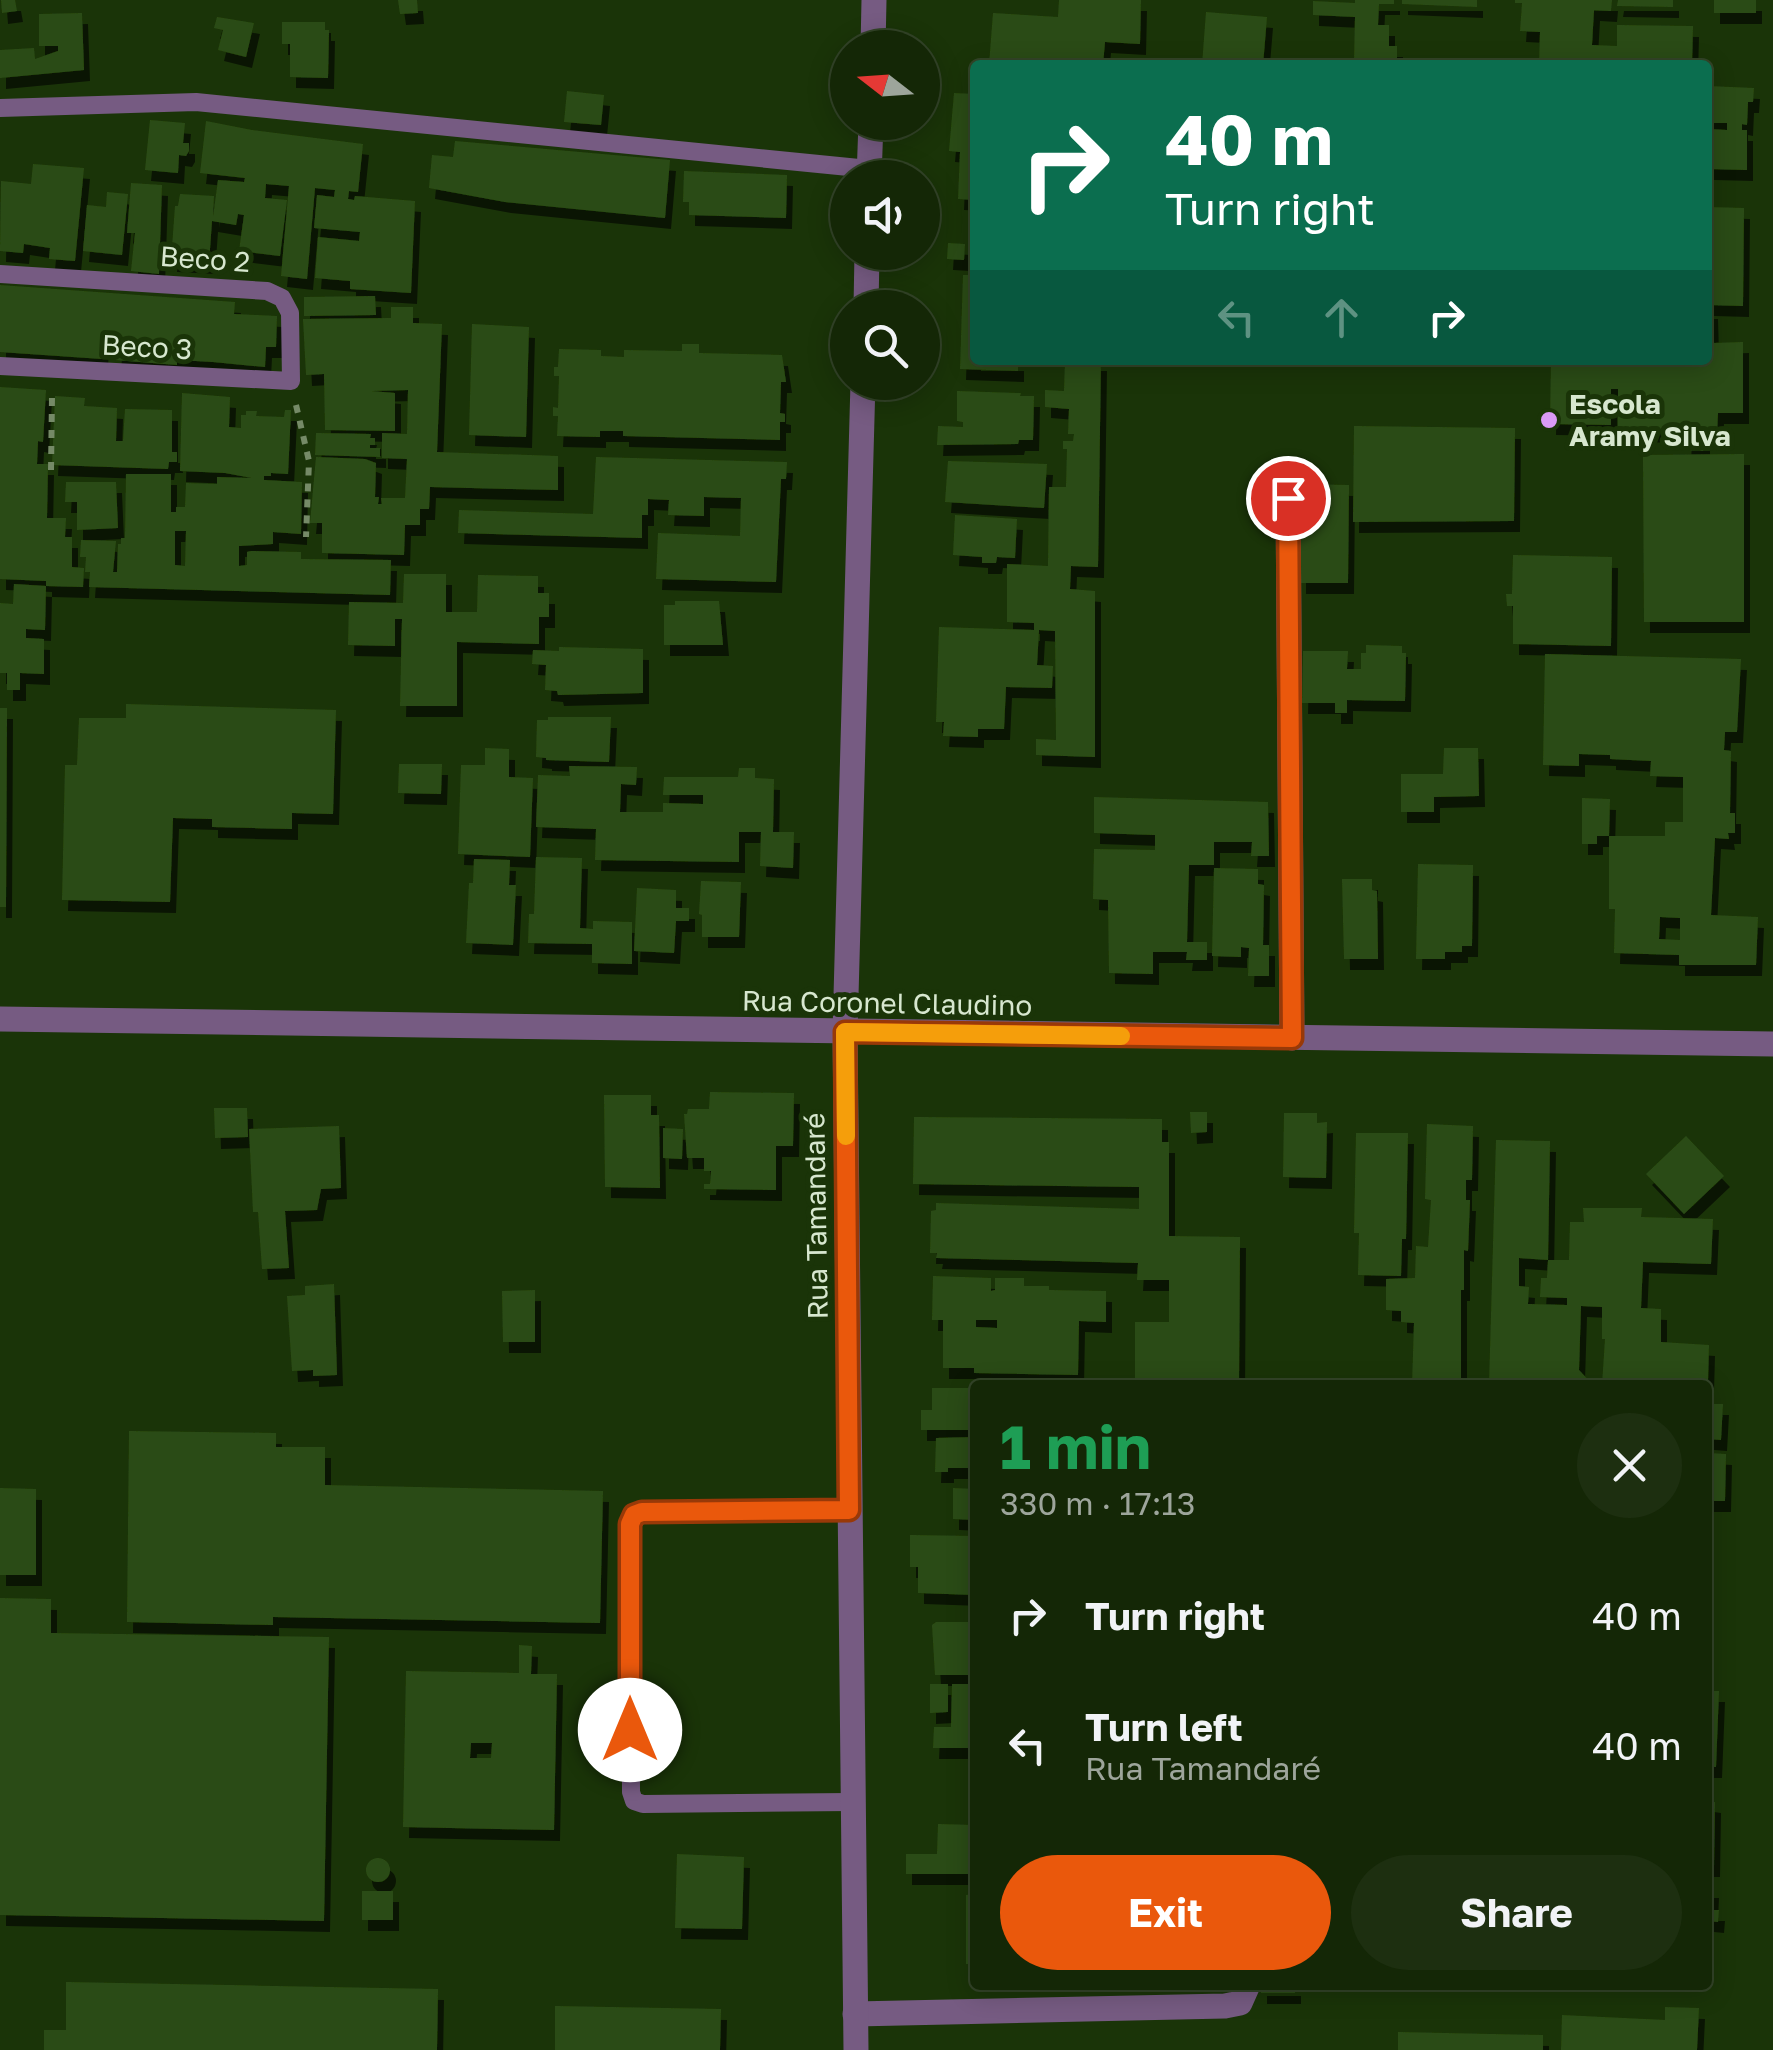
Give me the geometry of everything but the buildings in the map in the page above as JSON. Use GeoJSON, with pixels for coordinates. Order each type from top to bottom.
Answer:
{"type":"FeatureCollection","features":[{"type":"Feature","properties":{"kind":"street"},"geometry":{"type":"LineString","coordinates":[[873,30],[874,0]]}},
{"type":"Feature","properties":{"kind":"street","name":"Rua Tamandaré"},"geometry":{"type":"LineString","coordinates":[[856,2050],[845,1032],[863,400]]}},
{"type":"Feature","properties":{"kind":"street"},"geometry":{"type":"LineString","coordinates":[[1288,498],[1292,1038]]}},
{"type":"Feature","properties":{"kind":"street","name":"Rua Coronel Claudino"},"geometry":{"type":"LineString","coordinates":[[0,1019],[1773,1044]]}},
{"type":"Feature","properties":{"kind":"street"},"geometry":{"type":"LineString","coordinates":[[855,2014],[1225,2006],[1240,2003],[1246,1990]]}},
{"type":"Feature","properties":{"kind":"lane"},"geometry":{"type":"LineString","coordinates":[[0,108],[196,102],[830,169]]}},
{"type":"Feature","properties":{"kind":"lane","name":"Beco 2"},"geometry":{"type":"LineString","coordinates":[[0,274],[267,290],[282,298],[290,313],[291,381]]}},
{"type":"Feature","properties":{"kind":"lane","name":"Beco 3"},"geometry":{"type":"LineString","coordinates":[[0,366],[291,381]]}},
{"type":"Feature","properties":{"kind":"lane"},"geometry":{"type":"LineString","coordinates":[[849,1510],[634,1515],[630,1524],[631,1792],[634,1801],[643,1804],[851,1802]]}},
{"type":"Feature","properties":{"kind":"path"},"geometry":{"type":"LineString","coordinates":[[50,470],[52,370]]}},
{"type":"Feature","properties":{"kind":"path"},"geometry":{"type":"LineString","coordinates":[[291,381],[309,461],[306,537]]}},
{"type":"Feature","properties":{"kind":"slow traffic"},"geometry":{"type":"LineString","coordinates":[[846,1136],[845,1032],[1121,1036]]}},
{"type":"Feature","properties":{"kind":"place","name":"Escola Aramy Silva"},"geometry":{"type":"Point","coordinates":[1549,420]}},
{"type":"Feature","properties":{"kind":"route"},"geometry":{"type":"LineString","coordinates":[[630,1730],[630,1524],[634,1515],[849,1510],[845,1032],[1292,1038],[1288,498]]}}]}
